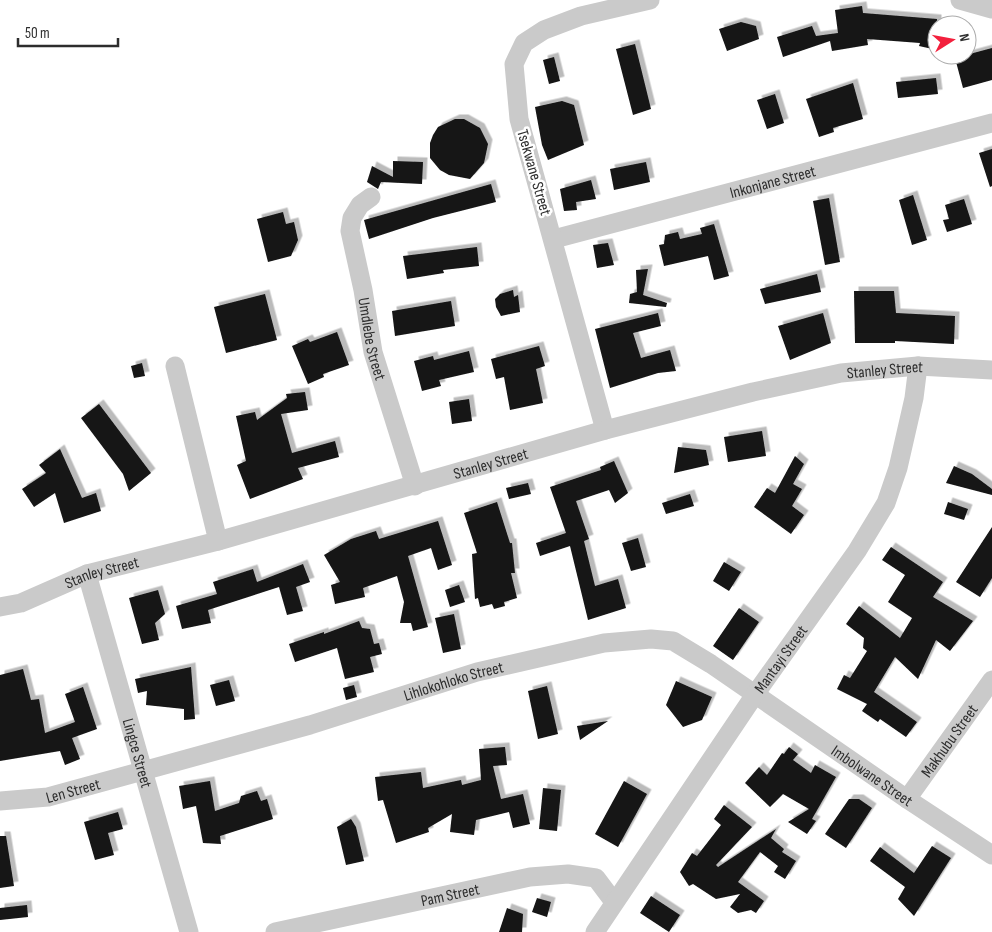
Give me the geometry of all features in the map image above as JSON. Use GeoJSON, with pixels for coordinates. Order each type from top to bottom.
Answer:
{"type":"FeatureCollection","features":[{"type":"Feature","properties":{"kind":"street","name":"Tsekwane Street"},"geometry":{"type":"LineString","coordinates":[[605,430],[554,239],[519,119],[514,64],[524,43],[544,30],[581,16],[650,0]]}},
{"type":"Feature","properties":{"kind":"street"},"geometry":{"type":"LineString","coordinates":[[960,0],[992,9]]}},
{"type":"Feature","properties":{"kind":"street","name":"Inkonjane Street"},"geometry":{"type":"LineString","coordinates":[[554,239],[992,123]]}},
{"type":"Feature","properties":{"kind":"street","name":"Umdlebe Street"},"geometry":{"type":"LineString","coordinates":[[371,197],[360,205],[352,218],[350,231],[362,282],[374,352],[415,486]]}},
{"type":"Feature","properties":{"kind":"street"},"geometry":{"type":"LineString","coordinates":[[175,366],[218,541]]}},
{"type":"Feature","properties":{"kind":"street","name":"Stanley Street"},"geometry":{"type":"LineString","coordinates":[[0,606],[21,603],[86,574],[218,541],[605,430],[753,392],[841,373],[918,366],[992,370]]}},
{"type":"Feature","properties":{"kind":"street","name":"Mantayi Street"},"geometry":{"type":"LineString","coordinates":[[595,932],[756,693],[857,551],[886,503],[898,468],[910,415],[918,366]]}},
{"type":"Feature","properties":{"kind":"street","name":"Lingce Street"},"geometry":{"type":"LineString","coordinates":[[86,574],[144,770],[189,932]]}},
{"type":"Feature","properties":{"kind":"street","name":"Lihlokohloko Street"},"geometry":{"type":"LineString","coordinates":[[144,770],[310,725],[477,672],[604,643],[651,639],[673,641],[756,693]]}},
{"type":"Feature","properties":{"kind":"street","name":"Makhubu Street"},"geometry":{"type":"LineString","coordinates":[[907,800],[992,680]]}},
{"type":"Feature","properties":{"kind":"street","name":"Imbolwane Street"},"geometry":{"type":"LineString","coordinates":[[756,693],[907,800],[992,855]]}},
{"type":"Feature","properties":{"kind":"street","name":"Len Street"},"geometry":{"type":"LineString","coordinates":[[0,801],[48,797],[144,770]]}},
{"type":"Feature","properties":{"kind":"street","name":"Pam Street"},"geometry":{"type":"LineString","coordinates":[[275,932],[530,877],[568,874],[596,878],[614,902]]}},
{"type":"Feature","properties":{"kind":"building"},"geometry":{"type":"Polygon","coordinates":[[[862,6],[863,13],[927,18],[927,48],[919,46],[920,43],[867,39],[868,45],[832,51],[830,41],[783,57],[777,37],[812,26],[816,36],[838,33],[835,10],[862,6]]]}},
{"type":"Feature","properties":{"kind":"building"},"geometry":{"type":"Polygon","coordinates":[[[741,22],[756,26],[759,39],[727,51],[719,29],[741,22]]]}},
{"type":"Feature","properties":{"kind":"building"},"geometry":{"type":"Polygon","coordinates":[[[635,44],[651,109],[633,115],[616,49],[635,44]]]}},
{"type":"Feature","properties":{"kind":"building"},"geometry":{"type":"Polygon","coordinates":[[[992,48],[992,80],[963,88],[957,65],[977,65],[977,52],[992,48]]]}},
{"type":"Feature","properties":{"kind":"building"},"geometry":{"type":"Polygon","coordinates":[[[554,57],[560,81],[549,84],[543,60],[554,57]]]}},
{"type":"Feature","properties":{"kind":"building"},"geometry":{"type":"Polygon","coordinates":[[[936,78],[938,94],[898,98],[896,82],[936,78]]]}},
{"type":"Feature","properties":{"kind":"building"},"geometry":{"type":"Polygon","coordinates":[[[853,83],[863,119],[833,128],[834,132],[819,137],[806,99],[853,83]]]}},
{"type":"Feature","properties":{"kind":"building"},"geometry":{"type":"Polygon","coordinates":[[[775,94],[784,123],[767,129],[757,100],[775,94]]]}},
{"type":"Feature","properties":{"kind":"building"},"geometry":{"type":"Polygon","coordinates":[[[562,101],[574,105],[584,145],[548,160],[542,145],[535,107],[562,101]]]}},
{"type":"Feature","properties":{"kind":"building"},"geometry":{"type":"Polygon","coordinates":[[[455,119],[464,119],[480,128],[488,144],[484,163],[470,179],[449,175],[440,170],[430,158],[430,143],[438,127],[455,119]]]}},
{"type":"Feature","properties":{"kind":"building"},"geometry":{"type":"Polygon","coordinates":[[[992,149],[992,186],[990,187],[979,153],[992,149]]]}},
{"type":"Feature","properties":{"kind":"building"},"geometry":{"type":"Polygon","coordinates":[[[393,161],[423,162],[422,184],[381,182],[378,189],[367,182],[372,166],[393,177],[393,161]]]}},
{"type":"Feature","properties":{"kind":"building"},"geometry":{"type":"Polygon","coordinates":[[[646,162],[650,182],[614,190],[610,169],[646,162]]]}},
{"type":"Feature","properties":{"kind":"building"},"geometry":{"type":"Polygon","coordinates":[[[591,180],[596,199],[576,202],[577,210],[564,211],[560,189],[591,180]]]}},
{"type":"Feature","properties":{"kind":"building"},"geometry":{"type":"Polygon","coordinates":[[[491,184],[496,202],[433,218],[369,239],[364,220],[491,184]]]}},
{"type":"Feature","properties":{"kind":"building"},"geometry":{"type":"Polygon","coordinates":[[[913,195],[927,240],[912,245],[899,200],[913,195]]]}},
{"type":"Feature","properties":{"kind":"building"},"geometry":{"type":"Polygon","coordinates":[[[829,198],[840,262],[825,265],[813,201],[829,198]]]}},
{"type":"Feature","properties":{"kind":"building"},"geometry":{"type":"Polygon","coordinates":[[[964,199],[972,224],[947,232],[943,220],[949,219],[945,205],[964,199]]]}},
{"type":"Feature","properties":{"kind":"building"},"geometry":{"type":"Polygon","coordinates":[[[283,212],[286,224],[294,222],[298,240],[291,256],[268,262],[257,219],[283,212]]]}},
{"type":"Feature","properties":{"kind":"building"},"geometry":{"type":"Polygon","coordinates":[[[714,224],[729,276],[714,280],[708,256],[664,266],[659,245],[664,244],[665,235],[678,232],[680,239],[702,234],[700,228],[714,224]]]}},
{"type":"Feature","properties":{"kind":"building"},"geometry":{"type":"Polygon","coordinates":[[[608,243],[614,265],[597,268],[593,245],[608,243]]]}},
{"type":"Feature","properties":{"kind":"building"},"geometry":{"type":"Polygon","coordinates":[[[477,247],[479,266],[443,270],[444,273],[407,279],[403,256],[477,247]]]}},
{"type":"Feature","properties":{"kind":"building"},"geometry":{"type":"Polygon","coordinates":[[[648,269],[643,295],[667,303],[666,307],[629,303],[630,294],[637,292],[636,270],[648,269]]]}},
{"type":"Feature","properties":{"kind":"building"},"geometry":{"type":"Polygon","coordinates":[[[817,274],[821,292],[765,304],[760,289],[817,274]]]}},
{"type":"Feature","properties":{"kind":"building"},"geometry":{"type":"Polygon","coordinates":[[[513,290],[514,297],[518,295],[520,312],[501,316],[496,307],[495,299],[500,294],[513,290]]]}},
{"type":"Feature","properties":{"kind":"building"},"geometry":{"type":"Polygon","coordinates":[[[854,291],[894,291],[896,313],[955,316],[954,344],[895,341],[895,343],[855,343],[854,291]]]}},
{"type":"Feature","properties":{"kind":"building"},"geometry":{"type":"Polygon","coordinates":[[[265,294],[277,340],[226,353],[214,307],[265,294]]]}},
{"type":"Feature","properties":{"kind":"building"},"geometry":{"type":"Polygon","coordinates":[[[451,301],[455,326],[395,336],[392,311],[451,301]]]}},
{"type":"Feature","properties":{"kind":"building"},"geometry":{"type":"Polygon","coordinates":[[[658,313],[661,326],[633,333],[641,358],[670,350],[676,371],[658,373],[610,388],[595,329],[658,313]]]}},
{"type":"Feature","properties":{"kind":"building"},"geometry":{"type":"Polygon","coordinates":[[[823,313],[831,343],[790,360],[778,326],[823,313]]]}},
{"type":"Feature","properties":{"kind":"building"},"geometry":{"type":"Polygon","coordinates":[[[337,332],[349,365],[323,374],[324,377],[308,384],[292,346],[308,339],[310,342],[337,332]]]}},
{"type":"Feature","properties":{"kind":"building"},"geometry":{"type":"Polygon","coordinates":[[[539,346],[545,366],[536,369],[543,403],[510,410],[504,377],[496,379],[491,359],[539,346]]]}},
{"type":"Feature","properties":{"kind":"building"},"geometry":{"type":"Polygon","coordinates":[[[469,351],[474,372],[439,380],[441,386],[422,391],[414,361],[433,356],[434,360],[469,351]]]}},
{"type":"Feature","properties":{"kind":"building"},"geometry":{"type":"Polygon","coordinates":[[[142,363],[145,376],[134,378],[131,366],[142,363]]]}},
{"type":"Feature","properties":{"kind":"building"},"geometry":{"type":"Polygon","coordinates":[[[305,392],[308,410],[281,414],[292,453],[335,441],[339,457],[298,468],[303,479],[250,499],[237,465],[246,461],[236,416],[255,412],[257,420],[287,398],[286,394],[305,392]]]}},
{"type":"Feature","properties":{"kind":"building"},"geometry":{"type":"Polygon","coordinates":[[[469,399],[472,421],[452,424],[449,402],[469,399]]]}},
{"type":"Feature","properties":{"kind":"building"},"geometry":{"type":"Polygon","coordinates":[[[99,404],[151,473],[129,491],[123,474],[81,418],[99,404]]]}},
{"type":"Feature","properties":{"kind":"building"},"geometry":{"type":"Polygon","coordinates":[[[762,431],[766,456],[728,462],[724,437],[762,431]]]}},
{"type":"Feature","properties":{"kind":"building"},"geometry":{"type":"Polygon","coordinates":[[[678,447],[706,450],[709,465],[674,473],[678,447]]]}},
{"type":"Feature","properties":{"kind":"building"},"geometry":{"type":"Polygon","coordinates":[[[60,449],[82,498],[96,493],[101,511],[64,523],[55,493],[34,507],[22,489],[46,473],[39,465],[60,449]]]}},
{"type":"Feature","properties":{"kind":"building"},"geometry":{"type":"Polygon","coordinates":[[[795,456],[804,464],[793,484],[802,489],[792,506],[804,515],[791,534],[754,507],[767,488],[775,493],[795,456]]]}},
{"type":"Feature","properties":{"kind":"building"},"geometry":{"type":"Polygon","coordinates":[[[614,461],[628,493],[615,503],[609,490],[576,501],[589,539],[584,541],[595,586],[618,579],[626,608],[588,620],[570,546],[540,556],[536,543],[566,533],[550,487],[601,470],[600,467],[614,461]]]}},
{"type":"Feature","properties":{"kind":"building"},"geometry":{"type":"Polygon","coordinates":[[[954,466],[972,474],[992,489],[992,495],[946,483],[954,466]]]}},
{"type":"Feature","properties":{"kind":"building"},"geometry":{"type":"Polygon","coordinates":[[[528,483],[531,494],[509,499],[506,488],[528,483]]]}},
{"type":"Feature","properties":{"kind":"building"},"geometry":{"type":"Polygon","coordinates":[[[690,494],[694,506],[666,514],[662,503],[690,494]]]}},
{"type":"Feature","properties":{"kind":"building"},"geometry":{"type":"Polygon","coordinates":[[[497,502],[510,543],[512,543],[515,573],[511,573],[517,598],[504,602],[505,606],[494,609],[492,604],[480,607],[478,598],[475,599],[472,554],[477,553],[464,513],[497,502]]]}},
{"type":"Feature","properties":{"kind":"building"},"geometry":{"type":"Polygon","coordinates":[[[948,502],[968,509],[964,520],[944,514],[948,502]]]}},
{"type":"Feature","properties":{"kind":"building"},"geometry":{"type":"Polygon","coordinates":[[[438,521],[452,565],[438,570],[431,548],[408,556],[428,627],[413,631],[411,623],[400,623],[404,602],[397,576],[363,588],[365,597],[335,604],[331,585],[340,582],[324,555],[351,539],[376,531],[379,539],[438,521]]]}},
{"type":"Feature","properties":{"kind":"building"},"geometry":{"type":"Polygon","coordinates":[[[992,527],[992,578],[980,597],[956,582],[992,527]]]}},
{"type":"Feature","properties":{"kind":"building"},"geometry":{"type":"Polygon","coordinates":[[[638,538],[646,567],[631,571],[622,543],[638,538]]]}},
{"type":"Feature","properties":{"kind":"building"},"geometry":{"type":"Polygon","coordinates":[[[891,547],[943,582],[933,597],[973,621],[950,651],[936,640],[918,679],[895,657],[874,692],[917,722],[906,737],[880,719],[878,722],[862,711],[867,704],[837,689],[844,675],[850,678],[867,651],[863,648],[864,638],[846,624],[859,606],[900,638],[912,618],[888,602],[905,575],[882,560],[891,547]]]}},
{"type":"Feature","properties":{"kind":"building"},"geometry":{"type":"Polygon","coordinates":[[[724,562],[741,572],[729,591],[713,581],[724,562]]]}},
{"type":"Feature","properties":{"kind":"building"},"geometry":{"type":"Polygon","coordinates":[[[303,564],[310,582],[296,587],[303,611],[287,615],[279,587],[208,610],[211,623],[182,629],[176,606],[217,594],[213,582],[253,569],[257,582],[303,564]]]}},
{"type":"Feature","properties":{"kind":"building"},"geometry":{"type":"Polygon","coordinates":[[[459,585],[465,602],[450,607],[445,590],[459,585]]]}},
{"type":"Feature","properties":{"kind":"building"},"geometry":{"type":"Polygon","coordinates":[[[158,590],[165,614],[155,623],[159,640],[142,644],[129,598],[158,590]]]}},
{"type":"Feature","properties":{"kind":"building"},"geometry":{"type":"Polygon","coordinates":[[[739,608],[759,622],[733,660],[713,646],[739,608]]]}},
{"type":"Feature","properties":{"kind":"building"},"geometry":{"type":"Polygon","coordinates":[[[454,614],[461,649],[443,653],[435,618],[454,614]]]}},
{"type":"Feature","properties":{"kind":"building"},"geometry":{"type":"Polygon","coordinates":[[[359,621],[362,628],[370,629],[374,644],[379,643],[382,654],[370,657],[374,672],[345,679],[337,648],[295,662],[289,644],[359,621]]]}},
{"type":"Feature","properties":{"kind":"building"},"geometry":{"type":"Polygon","coordinates":[[[191,667],[195,719],[184,720],[184,709],[146,705],[147,691],[138,693],[135,679],[191,667]]]}},
{"type":"Feature","properties":{"kind":"building"},"geometry":{"type":"Polygon","coordinates":[[[23,669],[31,700],[39,699],[45,733],[75,722],[65,694],[83,687],[97,729],[72,738],[80,759],[65,765],[60,751],[0,761],[0,675],[23,669]]]}},
{"type":"Feature","properties":{"kind":"building"},"geometry":{"type":"Polygon","coordinates":[[[229,680],[235,701],[216,706],[210,685],[229,680]]]}},
{"type":"Feature","properties":{"kind":"building"},"geometry":{"type":"Polygon","coordinates":[[[676,681],[712,697],[702,720],[683,727],[666,705],[676,681]]]}},
{"type":"Feature","properties":{"kind":"building"},"geometry":{"type":"Polygon","coordinates":[[[354,685],[357,697],[346,700],[343,688],[354,685]]]}},
{"type":"Feature","properties":{"kind":"building"},"geometry":{"type":"Polygon","coordinates":[[[547,686],[558,734],[538,739],[528,691],[547,686]]]}},
{"type":"Feature","properties":{"kind":"building"},"geometry":{"type":"Polygon","coordinates":[[[608,721],[580,740],[577,726],[608,721]]]}},
{"type":"Feature","properties":{"kind":"building"},"geometry":{"type":"Polygon","coordinates":[[[505,747],[507,765],[493,766],[501,799],[523,794],[530,824],[513,828],[509,812],[476,820],[474,835],[450,832],[452,814],[428,828],[429,832],[396,843],[383,800],[378,801],[375,777],[421,772],[423,788],[461,780],[462,785],[481,780],[479,749],[505,747]]]}},
{"type":"Feature","properties":{"kind":"building"},"geometry":{"type":"Polygon","coordinates":[[[789,747],[798,754],[793,760],[811,773],[815,765],[836,777],[812,819],[816,821],[807,834],[788,822],[809,809],[783,794],[770,807],[745,783],[759,767],[767,775],[782,753],[784,754],[789,747]]]}},
{"type":"Feature","properties":{"kind":"building"},"geometry":{"type":"Polygon","coordinates":[[[210,781],[215,811],[239,803],[241,796],[257,791],[261,801],[267,799],[273,819],[220,836],[221,844],[203,843],[196,806],[183,809],[179,786],[210,781]]]}},
{"type":"Feature","properties":{"kind":"building"},"geometry":{"type":"Polygon","coordinates":[[[624,781],[647,794],[618,847],[595,834],[624,781]]]}},
{"type":"Feature","properties":{"kind":"building"},"geometry":{"type":"Polygon","coordinates":[[[543,788],[561,790],[557,831],[539,829],[543,788]]]}},
{"type":"Feature","properties":{"kind":"building"},"geometry":{"type":"Polygon","coordinates":[[[849,799],[859,799],[872,808],[846,848],[825,834],[849,799]]]}},
{"type":"Feature","properties":{"kind":"building"},"geometry":{"type":"Polygon","coordinates":[[[724,805],[752,827],[716,865],[718,867],[776,829],[771,838],[784,849],[782,852],[796,861],[785,879],[774,872],[778,866],[760,852],[738,882],[764,901],[756,913],[751,910],[738,913],[730,907],[740,894],[716,899],[693,884],[689,886],[680,872],[692,853],[697,856],[721,825],[714,819],[724,805]]]}},
{"type":"Feature","properties":{"kind":"building"},"geometry":{"type":"Polygon","coordinates":[[[118,812],[123,829],[108,833],[114,855],[95,860],[84,822],[118,812]]]}},
{"type":"Feature","properties":{"kind":"building"},"geometry":{"type":"Polygon","coordinates":[[[351,819],[356,827],[364,861],[346,865],[337,827],[351,819]]]}},
{"type":"Feature","properties":{"kind":"building"},"geometry":{"type":"Polygon","coordinates":[[[0,836],[6,836],[14,886],[0,888],[0,836]]]}},
{"type":"Feature","properties":{"kind":"building"},"geometry":{"type":"Polygon","coordinates":[[[932,846],[951,858],[914,916],[898,899],[905,887],[870,861],[880,847],[914,873],[932,846]]]}},
{"type":"Feature","properties":{"kind":"building"},"geometry":{"type":"Polygon","coordinates":[[[651,896],[680,915],[669,932],[640,913],[651,896]]]}},
{"type":"Feature","properties":{"kind":"building"},"geometry":{"type":"Polygon","coordinates":[[[537,898],[551,902],[547,917],[532,912],[537,898]]]}},
{"type":"Feature","properties":{"kind":"building"},"geometry":{"type":"Polygon","coordinates":[[[27,905],[28,917],[0,920],[0,908],[27,905]]]}},
{"type":"Feature","properties":{"kind":"building"},"geometry":{"type":"Polygon","coordinates":[[[507,908],[523,914],[522,932],[499,932],[507,908]]]}}]}
